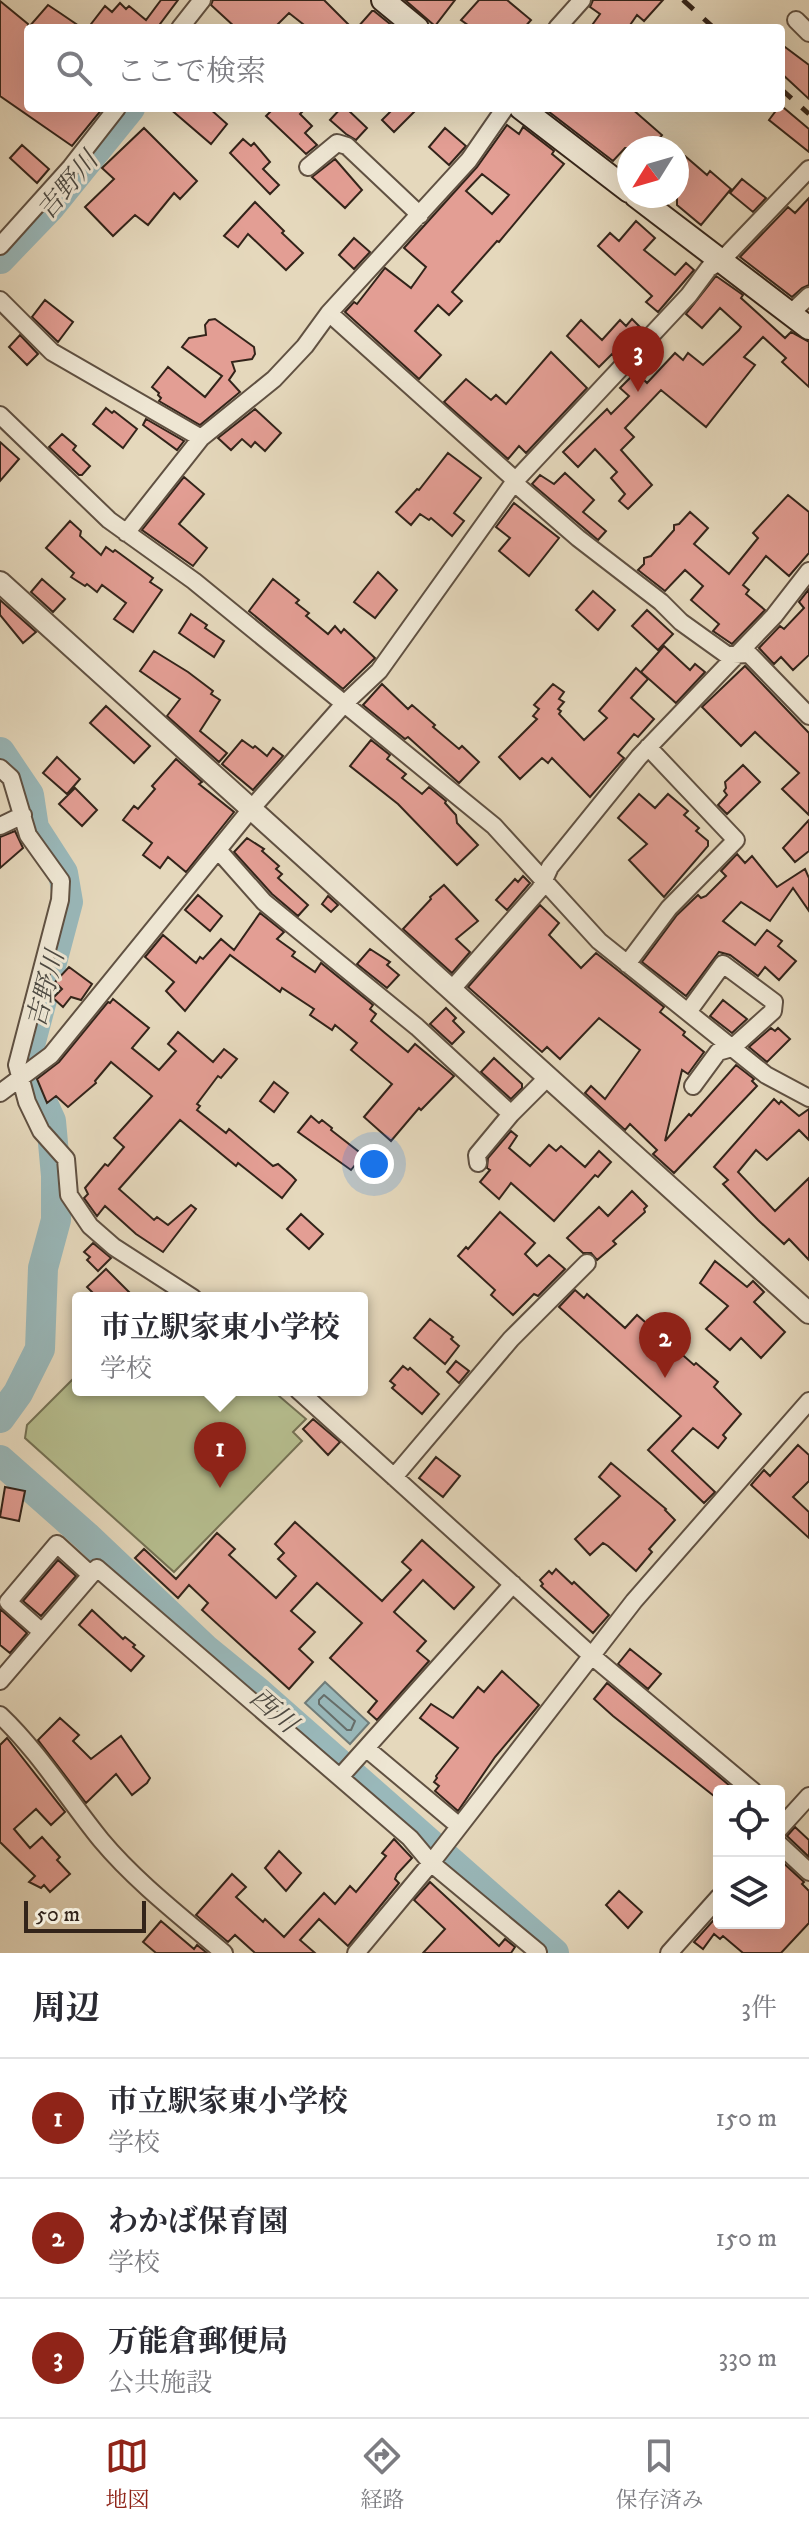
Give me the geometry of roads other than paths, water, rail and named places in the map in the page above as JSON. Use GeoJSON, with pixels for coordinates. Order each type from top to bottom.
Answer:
{"type":"FeatureCollection","features":[{"type":"Feature","properties":{"kind":"main road"},"geometry":{"type":"LineString","coordinates":[[383,0],[412,24]]}},
{"type":"Feature","properties":{"kind":"main road"},"geometry":{"type":"LineString","coordinates":[[526,112],[617,182]]}},
{"type":"Feature","properties":{"kind":"main road"},"geometry":{"type":"LineString","coordinates":[[652,208],[809,328]]}},
{"type":"Feature","properties":{"kind":"street"},"geometry":{"type":"LineString","coordinates":[[183,24],[202,0]]}},
{"type":"Feature","properties":{"kind":"street"},"geometry":{"type":"LineString","coordinates":[[561,24],[582,0]]}},
{"type":"Feature","properties":{"kind":"street"},"geometry":{"type":"LineString","coordinates":[[796,20],[809,33]]}},
{"type":"Feature","properties":{"kind":"street"},"geometry":{"type":"LineString","coordinates":[[0,246],[71,167],[114,112]]}},
{"type":"Feature","properties":{"kind":"street"},"geometry":{"type":"LineString","coordinates":[[126,533],[201,438],[274,379],[305,346],[329,313],[469,160],[502,112]]}},
{"type":"Feature","properties":{"kind":"street"},"geometry":{"type":"LineString","coordinates":[[308,167],[337,143],[347,146],[420,215]]}},
{"type":"Feature","properties":{"kind":"street"},"geometry":{"type":"LineString","coordinates":[[0,1093],[51,1055],[251,809],[344,704],[379,671],[515,481],[689,295],[709,268],[721,261],[809,169]]}},
{"type":"Feature","properties":{"kind":"street"},"geometry":{"type":"LineString","coordinates":[[791,313],[809,296]]}},
{"type":"Feature","properties":{"kind":"street"},"geometry":{"type":"LineString","coordinates":[[0,300],[52,352],[201,438]]}},
{"type":"Feature","properties":{"kind":"street"},"geometry":{"type":"LineString","coordinates":[[329,313],[578,538],[661,602],[681,622],[727,655],[749,654],[809,716]]}},
{"type":"Feature","properties":{"kind":"street"},"geometry":{"type":"LineString","coordinates":[[0,415],[109,520],[194,581],[494,826],[599,941],[766,1075],[809,1098]]}},
{"type":"Feature","properties":{"kind":"street"},"geometry":{"type":"LineString","coordinates":[[452,989],[543,883],[550,867],[648,747],[774,616],[809,571]]}},
{"type":"Feature","properties":{"kind":"street"},"geometry":{"type":"LineString","coordinates":[[0,582],[809,1313]]}},
{"type":"Feature","properties":{"kind":"street"},"geometry":{"type":"LineString","coordinates":[[627,964],[669,908],[736,840],[648,747]]}},
{"type":"Feature","properties":{"kind":"street"},"geometry":{"type":"LineString","coordinates":[[0,768],[11,778],[28,835],[61,881],[60,900],[17,1065],[20,1077],[41,1131],[66,1159],[69,1195],[90,1226],[114,1247],[184,1292]]}},
{"type":"Feature","properties":{"kind":"street"},"geometry":{"type":"LineString","coordinates":[[0,826],[23,815]]}},
{"type":"Feature","properties":{"kind":"street"},"geometry":{"type":"LineString","coordinates":[[218,850],[264,902],[417,1027],[511,1114]]}},
{"type":"Feature","properties":{"kind":"street"},"geometry":{"type":"LineString","coordinates":[[688,1012],[723,964],[774,1002],[773,1011],[732,1048],[718,1052],[693,1086]]}},
{"type":"Feature","properties":{"kind":"street"},"geometry":{"type":"LineString","coordinates":[[478,1163],[477,1155],[511,1114],[548,1077]]}},
{"type":"Feature","properties":{"kind":"street"},"geometry":{"type":"LineString","coordinates":[[394,1477],[511,1339],[587,1263]]}},
{"type":"Feature","properties":{"kind":"street"},"geometry":{"type":"LineString","coordinates":[[305,1396],[592,1656],[746,1785]]}},
{"type":"Feature","properties":{"kind":"street"},"geometry":{"type":"LineString","coordinates":[[356,1953],[431,1863],[644,1589],[809,1401]]}},
{"type":"Feature","properties":{"kind":"street"},"geometry":{"type":"LineString","coordinates":[[42,1632],[8,1602],[57,1544],[91,1575]]}},
{"type":"Feature","properties":{"kind":"street"},"geometry":{"type":"LineString","coordinates":[[0,1681],[97,1568],[410,1838],[431,1863],[538,1952]]}},
{"type":"Feature","properties":{"kind":"street"},"geometry":{"type":"LineString","coordinates":[[340,1777],[513,1584]]}},
{"type":"Feature","properties":{"kind":"street"},"geometry":{"type":"LineString","coordinates":[[0,1715],[27,1741],[103,1842],[224,1953]]}},
{"type":"Feature","properties":{"kind":"street"},"geometry":{"type":"LineString","coordinates":[[362,1754],[459,1826]]}},
{"type":"Feature","properties":{"kind":"street"},"geometry":{"type":"LineString","coordinates":[[785,1817],[809,1796]]}},
{"type":"Feature","properties":{"kind":"street"},"geometry":{"type":"LineString","coordinates":[[785,1850],[809,1872]]}},
{"type":"Feature","properties":{"kind":"street"},"geometry":{"type":"LineString","coordinates":[[669,1953],[713,1904]]}},
{"type":"Feature","properties":{"kind":"water"},"geometry":{"type":"Polygon","coordinates":[[[325,1682],[369,1723],[350,1744],[305,1703],[325,1682]]]}},
{"type":"Feature","properties":{"kind":"waterway","name":"吉野川"},"geometry":{"type":"LineString","coordinates":[[0,259],[50,207],[127,112]]}},
{"type":"Feature","properties":{"kind":"waterway","name":"吉野川"},"geometry":{"type":"LineString","coordinates":[[0,752],[29,795],[34,828],[63,873],[68,902],[25,1064],[51,1121],[56,1176],[56,1220],[43,1268],[40,1349],[18,1393],[0,1418]]}},
{"type":"Feature","properties":{"kind":"waterway","name":"西川"},"geometry":{"type":"LineString","coordinates":[[0,1460],[86,1536],[205,1649],[554,1953]]}},
{"type":"Feature","properties":{"kind":"railway"},"geometry":{"type":"LineString","coordinates":[[683,0],[710,24]]}},
{"type":"Feature","properties":{"kind":"railway"},"geometry":{"type":"LineString","coordinates":[[785,93],[809,114]]}},
{"type":"Feature","properties":{"kind":"place","name":"万能倉郵便局"},"geometry":{"type":"Point","coordinates":[638,392]}},
{"type":"Feature","properties":{"kind":"place","name":"わかば保育園"},"geometry":{"type":"Point","coordinates":[665,1378]}},
{"type":"Feature","properties":{"kind":"place","name":"市立駅家東小学校"},"geometry":{"type":"Point","coordinates":[220,1488]}}]}
